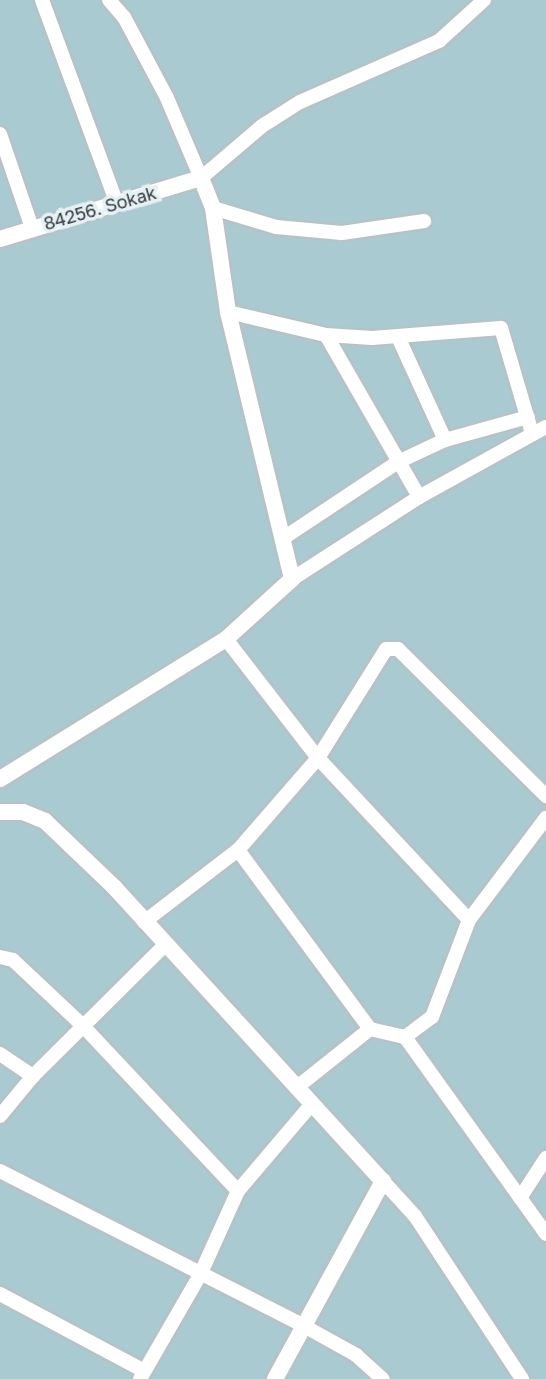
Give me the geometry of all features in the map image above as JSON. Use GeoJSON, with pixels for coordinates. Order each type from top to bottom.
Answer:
{"type":"FeatureCollection","features":[{"type":"Feature","properties":{"kind":"street"},"geometry":{"type":"LineString","coordinates":[[43,0],[117,204]]}},
{"type":"Feature","properties":{"kind":"street"},"geometry":{"type":"LineString","coordinates":[[109,0],[124,17],[167,98],[213,208],[229,312],[292,579]]}},
{"type":"Feature","properties":{"kind":"street"},"geometry":{"type":"LineString","coordinates":[[201,178],[262,126],[300,102],[439,41],[484,0]]}},
{"type":"Feature","properties":{"kind":"street"},"geometry":{"type":"LineString","coordinates":[[0,134],[32,228]]}},
{"type":"Feature","properties":{"kind":"street","name":"84256. Sokak"},"geometry":{"type":"LineString","coordinates":[[0,239],[201,178]]}},
{"type":"Feature","properties":{"kind":"street"},"geometry":{"type":"LineString","coordinates":[[213,208],[276,227],[342,233],[424,220]]}},
{"type":"Feature","properties":{"kind":"street"},"geometry":{"type":"LineString","coordinates":[[0,779],[226,639],[292,579],[419,497],[539,430],[528,417],[501,328],[398,339],[326,335],[229,312]]}},
{"type":"Feature","properties":{"kind":"street"},"geometry":{"type":"LineString","coordinates":[[326,335],[419,497]]}},
{"type":"Feature","properties":{"kind":"street"},"geometry":{"type":"LineString","coordinates":[[398,339],[445,440]]}},
{"type":"Feature","properties":{"kind":"street"},"geometry":{"type":"LineString","coordinates":[[282,539],[398,462],[445,440],[528,417]]}},
{"type":"Feature","properties":{"kind":"street"},"geometry":{"type":"LineString","coordinates":[[226,639],[318,758],[469,920]]}},
{"type":"Feature","properties":{"kind":"street"},"geometry":{"type":"LineString","coordinates":[[144,922],[238,850],[318,758],[386,649],[398,649],[546,796]]}},
{"type":"Feature","properties":{"kind":"street"},"geometry":{"type":"LineString","coordinates":[[0,812],[23,812],[45,821],[166,944],[415,1216],[522,1379]]}},
{"type":"Feature","properties":{"kind":"street"},"geometry":{"type":"LineString","coordinates":[[405,1037],[432,1017],[469,920],[546,818]]}},
{"type":"Feature","properties":{"kind":"street"},"geometry":{"type":"LineString","coordinates":[[238,850],[370,1029],[405,1037],[546,1234]]}},
{"type":"Feature","properties":{"kind":"street"},"geometry":{"type":"LineString","coordinates":[[0,1116],[33,1076],[166,944]]}},
{"type":"Feature","properties":{"kind":"street"},"geometry":{"type":"LineString","coordinates":[[0,957],[13,960],[84,1027],[238,1191]]}},
{"type":"Feature","properties":{"kind":"street"},"geometry":{"type":"LineString","coordinates":[[296,1088],[370,1029]]}},
{"type":"Feature","properties":{"kind":"street"},"geometry":{"type":"LineString","coordinates":[[0,1054],[33,1076]]}},
{"type":"Feature","properties":{"kind":"street"},"geometry":{"type":"LineString","coordinates":[[0,1294],[142,1375],[200,1275],[238,1191],[311,1105]]}},
{"type":"Feature","properties":{"kind":"street"},"geometry":{"type":"LineString","coordinates":[[520,1198],[546,1158]]}},
{"type":"Feature","properties":{"kind":"street"},"geometry":{"type":"LineString","coordinates":[[0,1171],[304,1326],[356,1355],[383,1379]]}},
{"type":"Feature","properties":{"kind":"street"},"geometry":{"type":"LineString","coordinates":[[275,1379],[383,1181]]}},
{"type":"Feature","properties":{"kind":"shaded area"},"geometry":{"type":"Polygon","coordinates":[[[0,0],[546,0],[546,1379],[0,1379],[0,0]]]}}]}
